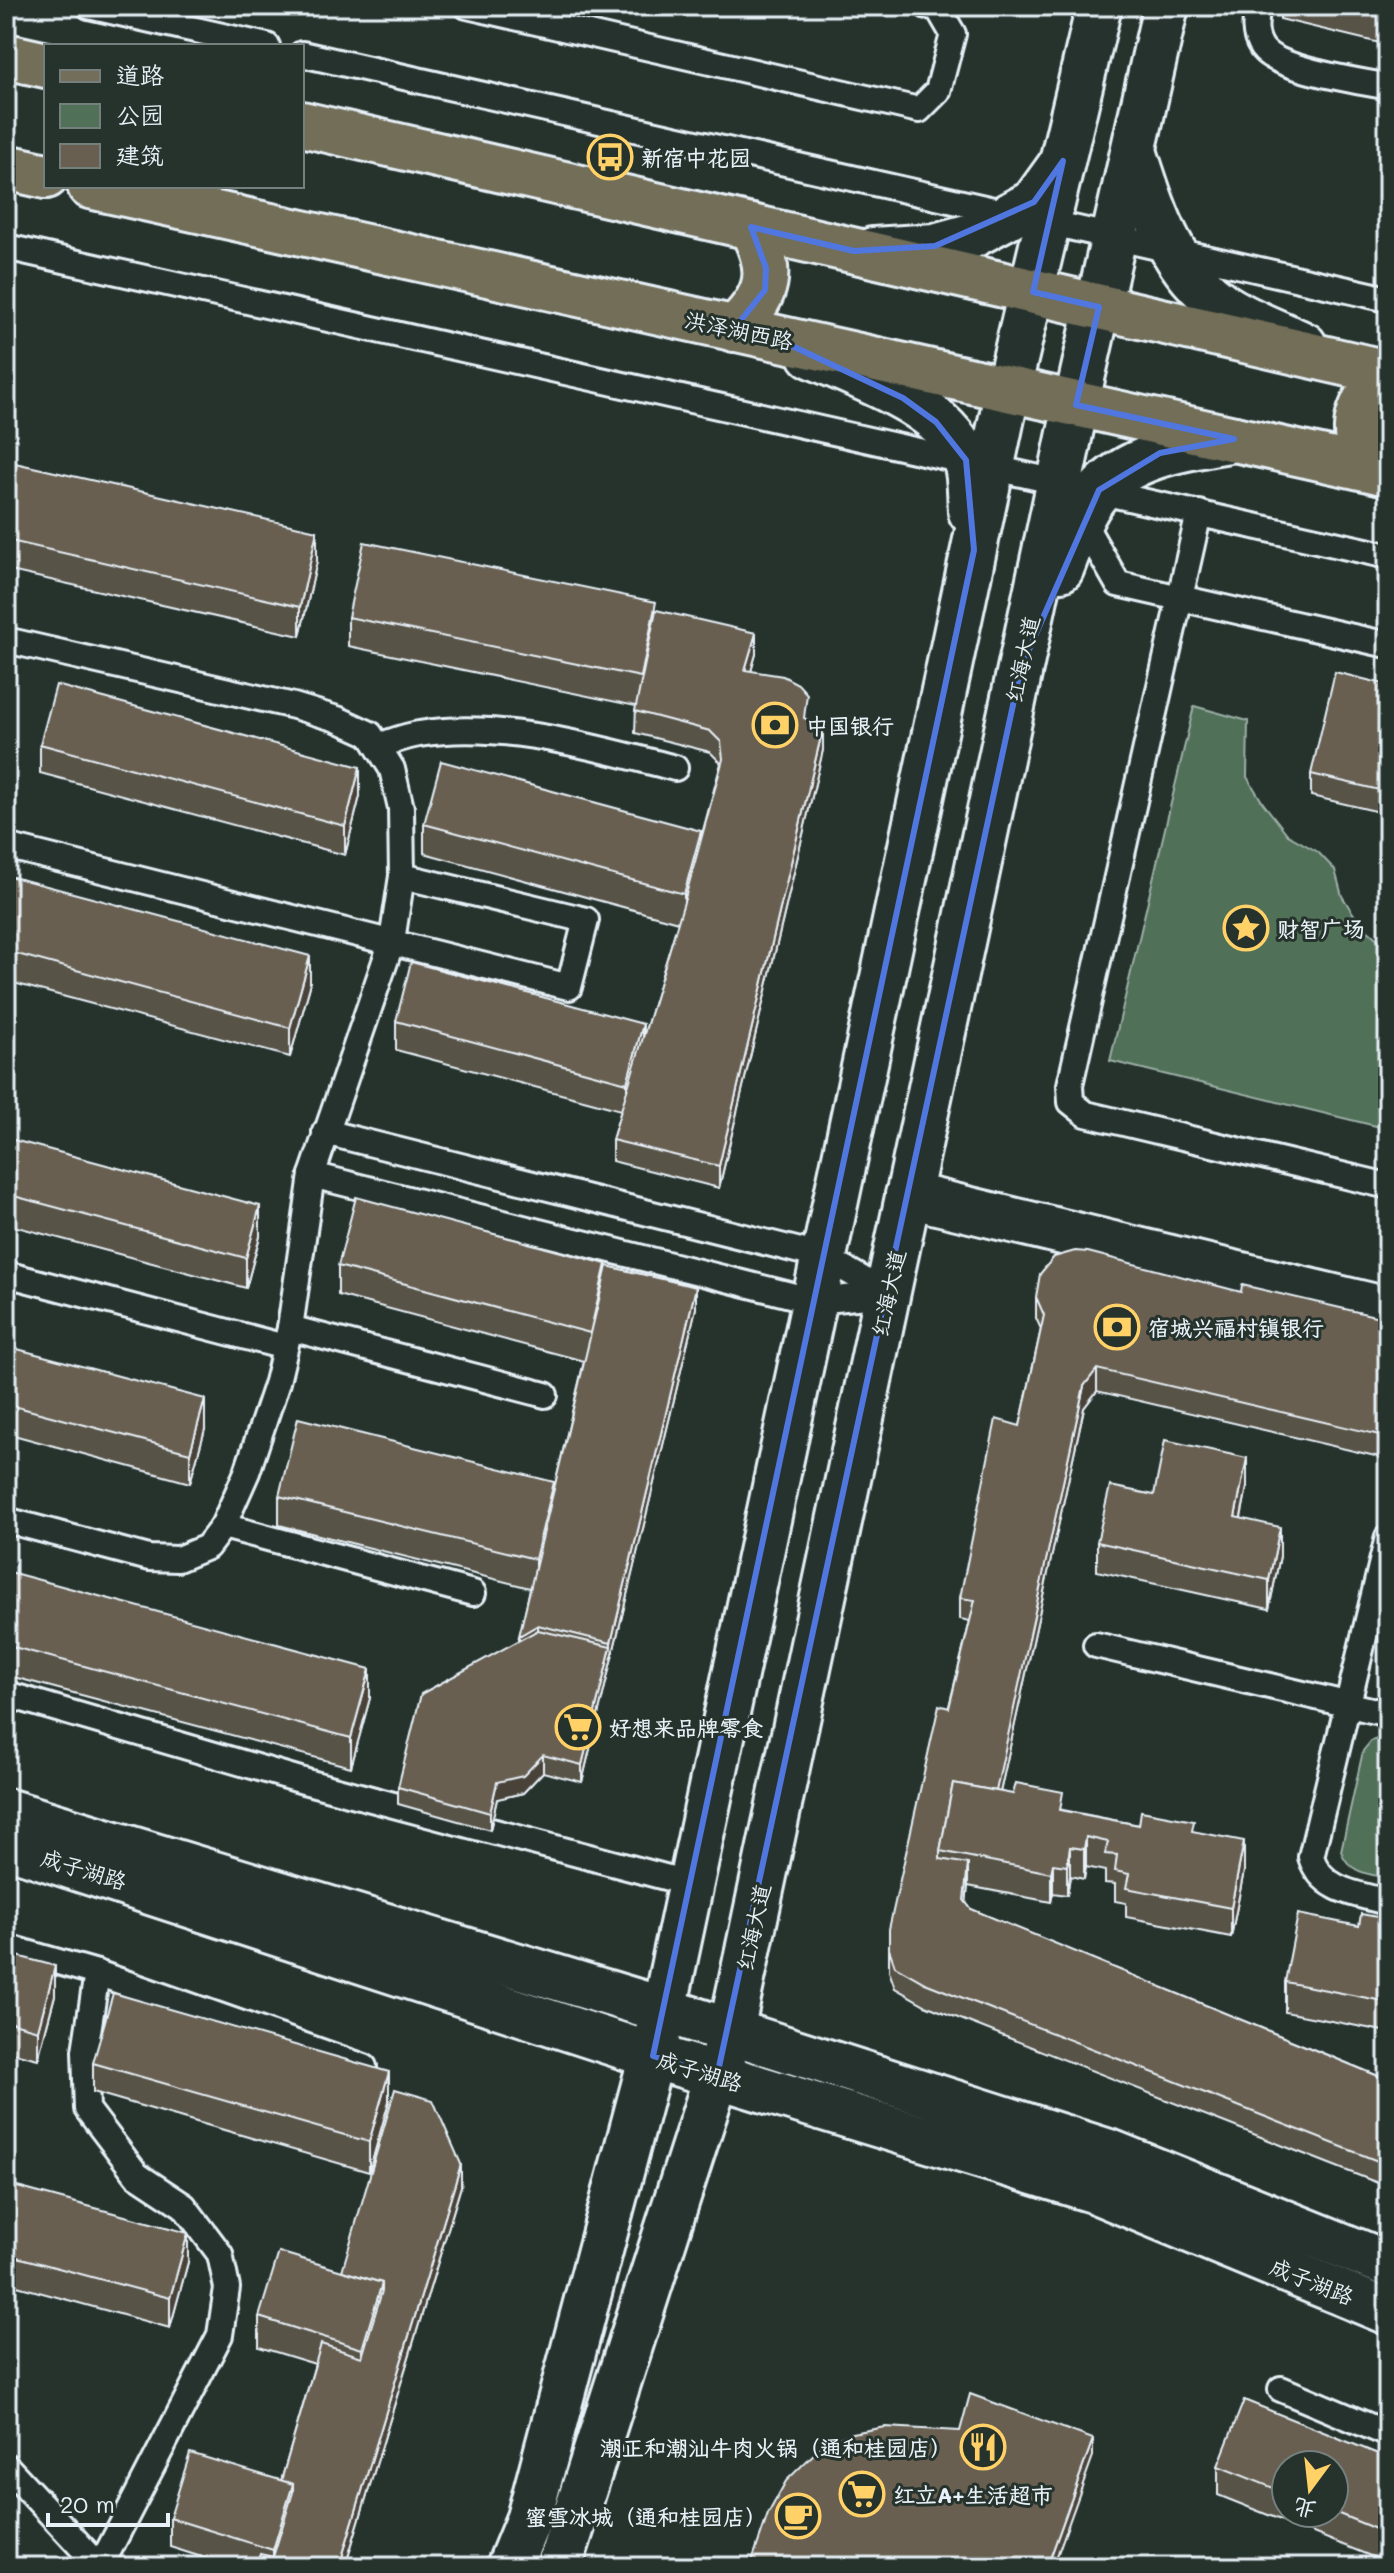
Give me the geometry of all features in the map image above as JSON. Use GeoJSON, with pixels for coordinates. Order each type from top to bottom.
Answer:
{"type":"FeatureCollection","features":[{"type":"Feature","properties":{"kind":"main road"},"geometry":{"type":"LineString","coordinates":[[509,2567],[529,2518],[664,2010],[974,550],[979,463],[1008,389],[1033,292],[1031,218],[1063,161],[1099,6]]}},
{"type":"Feature","properties":{"kind":"main road","name":"红海大道"},"geometry":{"type":"LineString","coordinates":[[559,2567],[731,2031],[1021,668],[1080,497],[1076,405],[1166,6]]}},
{"type":"Feature","properties":{"kind":"main road"},"geometry":{"type":"LineString","coordinates":[[6,56],[44,65]]}},
{"type":"Feature","properties":{"kind":"main road"},"geometry":{"type":"LineString","coordinates":[[304,124],[1388,373]]}},
{"type":"Feature","properties":{"kind":"main road"},"geometry":{"type":"LineString","coordinates":[[1134,151],[1170,249],[1190,277],[1222,305],[1339,361]]}},
{"type":"Feature","properties":{"kind":"main road"},"geometry":{"type":"LineString","coordinates":[[6,167],[44,176]]}},
{"type":"Feature","properties":{"kind":"main road","name":"洪泽湖西路"},"geometry":{"type":"LineString","coordinates":[[99,188],[1384,472]]}},
{"type":"Feature","properties":{"kind":"main road"},"geometry":{"type":"LineString","coordinates":[[854,251],[935,246],[1031,218]]}},
{"type":"Feature","properties":{"kind":"main road"},"geometry":{"type":"LineString","coordinates":[[751,227],[760,243],[766,268],[765,290],[755,309],[754,333],[903,398],[936,422],[979,463]]}},
{"type":"Feature","properties":{"kind":"main road"},"geometry":{"type":"LineString","coordinates":[[1384,472],[1359,442],[1358,420],[1365,402],[1378,384],[1388,381]]}},
{"type":"Feature","properties":{"kind":"main road"},"geometry":{"type":"LineString","coordinates":[[1080,497],[1160,453],[1234,439]]}},
{"type":"Feature","properties":{"kind":"main road"},"geometry":{"type":"LineString","coordinates":[[908,1195],[1388,1310]]}},
{"type":"Feature","properties":{"kind":"main road","name":"成子湖路"},"geometry":{"type":"LineString","coordinates":[[6,1811],[664,2010],[1112,2153],[1388,2264]]}},
{"type":"Feature","properties":{"kind":"main road","name":"成子湖路"},"geometry":{"type":"LineString","coordinates":[[6,1845],[653,2056],[1093,2190],[1388,2312]]}},
{"type":"Feature","properties":{"kind":"lane"},"geometry":{"type":"LineString","coordinates":[[89,6],[258,44]]}},
{"type":"Feature","properties":{"kind":"lane"},"geometry":{"type":"LineString","coordinates":[[467,6],[493,9],[919,110],[938,91],[953,34],[938,8],[927,6]]}},
{"type":"Feature","properties":{"kind":"lane"},"geometry":{"type":"LineString","coordinates":[[1258,6],[1254,33],[1264,52],[1289,65],[1388,87]]}},
{"type":"Feature","properties":{"kind":"lane"},"geometry":{"type":"LineString","coordinates":[[304,54],[1388,299]]}},
{"type":"Feature","properties":{"kind":"lane"},"geometry":{"type":"LineString","coordinates":[[6,247],[979,463],[1080,497],[1199,513],[1388,556]]}},
{"type":"Feature","properties":{"kind":"lane"},"geometry":{"type":"LineString","coordinates":[[1080,497],[1118,584],[1388,645]]}},
{"type":"Feature","properties":{"kind":"lane"},"geometry":{"type":"LineString","coordinates":[[1199,513],[1070,1085],[1071,1102],[1086,1114],[1388,1186]]}},
{"type":"Feature","properties":{"kind":"lane"},"geometry":{"type":"LineString","coordinates":[[6,640],[294,706],[370,734],[392,769],[401,808],[402,876],[392,941],[312,1175],[287,1338],[247,1472],[223,1526],[207,1547],[178,1559],[149,1558],[6,1520]]}},
{"type":"Feature","properties":{"kind":"lane"},"geometry":{"type":"LineString","coordinates":[[378,746],[419,734],[464,732],[557,738],[675,768]]}},
{"type":"Feature","properties":{"kind":"lane"},"geometry":{"type":"LineString","coordinates":[[6,846],[569,987],[586,920],[402,876]]}},
{"type":"Feature","properties":{"kind":"lane"},"geometry":{"type":"LineString","coordinates":[[325,1132],[824,1257],[888,1294]]}},
{"type":"Feature","properties":{"kind":"lane"},"geometry":{"type":"LineString","coordinates":[[312,1175],[814,1301],[888,1294]]}},
{"type":"Feature","properties":{"kind":"lane"},"geometry":{"type":"LineString","coordinates":[[6,1274],[545,1395]]}},
{"type":"Feature","properties":{"kind":"lane"},"geometry":{"type":"LineString","coordinates":[[223,1526],[473,1593]]}},
{"type":"Feature","properties":{"kind":"lane"},"geometry":{"type":"LineString","coordinates":[[1388,1537],[1311,1857],[1317,1874],[1335,1887],[1388,1902]]}},
{"type":"Feature","properties":{"kind":"lane"},"geometry":{"type":"LineString","coordinates":[[1096,1645],[1388,1714]]}},
{"type":"Feature","properties":{"kind":"lane"},"geometry":{"type":"LineString","coordinates":[[6,1694],[336,1790],[691,1884]]}},
{"type":"Feature","properties":{"kind":"lane"},"geometry":{"type":"LineString","coordinates":[[6,1947],[97,1973],[366,2068]]}},
{"type":"Feature","properties":{"kind":"lane"},"geometry":{"type":"LineString","coordinates":[[6,2466],[100,2567],[220,2335],[227,2288],[220,2254],[184,2206],[137,2175],[87,2109],[85,2051],[97,1973]]}},
{"type":"Feature","properties":{"kind":"lane"},"geometry":{"type":"LineString","coordinates":[[1281,2389],[1388,2434]]}},
{"type":"Feature","properties":{"kind":"highlighted area"},"geometry":{"type":"Polygon","coordinates":[[[1063,161],[1033,292],[1099,307],[1076,405],[1234,439],[1160,453],[1099,490],[1021,668],[717,2076],[653,2056],[974,550],[966,460],[936,422],[903,398],[773,337],[734,329],[765,290],[766,268],[751,227],[854,251],[935,246],[1034,202],[1063,161]]]}},
{"type":"Feature","properties":{"kind":"green space"},"geometry":{"type":"Polygon","coordinates":[[[1194,706],[1248,721],[1247,777],[1263,803],[1288,835],[1318,852],[1335,870],[1342,896],[1360,924],[1388,948],[1388,1129],[1110,1061],[1194,706]]]}},
{"type":"Feature","properties":{"kind":"green space"},"geometry":{"type":"Polygon","coordinates":[[[1388,1738],[1388,1878],[1354,1868],[1341,1851],[1363,1751],[1371,1741],[1388,1738]]]}},
{"type":"Feature","properties":{"kind":"building"},"geometry":{"type":"Polygon","coordinates":[[[1345,6],[1388,6],[1388,16],[1345,6]]]}},
{"type":"Feature","properties":{"kind":"building"},"geometry":{"type":"Polygon","coordinates":[[[6,461],[317,531],[300,607],[6,540],[6,461]]]}},
{"type":"Feature","properties":{"kind":"building"},"geometry":{"type":"Polygon","coordinates":[[[364,542],[656,602],[641,677],[348,617],[364,542]]]}},
{"type":"Feature","properties":{"kind":"building"},"geometry":{"type":"Polygon","coordinates":[[[656,610],[756,633],[745,670],[783,676],[798,684],[807,694],[804,718],[823,728],[719,1166],[612,1140],[684,902],[723,759],[721,742],[710,731],[635,711],[656,610]]]}},
{"type":"Feature","properties":{"kind":"building"},"geometry":{"type":"Polygon","coordinates":[[[1335,672],[1388,685],[1388,792],[1311,774],[1335,672]]]}},
{"type":"Feature","properties":{"kind":"building"},"geometry":{"type":"Polygon","coordinates":[[[56,685],[360,767],[345,826],[40,744],[56,685]]]}},
{"type":"Feature","properties":{"kind":"building"},"geometry":{"type":"Polygon","coordinates":[[[441,761],[701,831],[684,894],[424,824],[441,761]]]}},
{"type":"Feature","properties":{"kind":"building"},"geometry":{"type":"Polygon","coordinates":[[[9,876],[310,956],[290,1028],[6,951],[6,888],[9,876]]]}},
{"type":"Feature","properties":{"kind":"building"},"geometry":{"type":"Polygon","coordinates":[[[411,962],[643,1024],[627,1083],[396,1021],[411,962]]]}},
{"type":"Feature","properties":{"kind":"building"},"geometry":{"type":"Polygon","coordinates":[[[6,1138],[260,1206],[246,1258],[6,1194],[6,1138]]]}},
{"type":"Feature","properties":{"kind":"building"},"geometry":{"type":"Polygon","coordinates":[[[356,1197],[606,1264],[590,1333],[338,1266],[356,1197]]]}},
{"type":"Feature","properties":{"kind":"building"},"geometry":{"type":"Polygon","coordinates":[[[1075,1251],[1241,1292],[1242,1285],[1388,1319],[1388,1437],[1097,1369],[1084,1386],[996,1791],[953,1783],[940,1859],[968,1864],[964,1900],[971,1909],[1388,2080],[1388,2165],[925,1983],[895,1966],[889,1949],[889,1929],[939,1705],[949,1708],[975,1600],[960,1598],[996,1419],[1020,1426],[1044,1315],[1036,1297],[1040,1274],[1054,1257],[1075,1251]]]}},
{"type":"Feature","properties":{"kind":"building"},"geometry":{"type":"Polygon","coordinates":[[[607,1266],[696,1287],[611,1643],[538,1625],[519,1636],[607,1266]]]}},
{"type":"Feature","properties":{"kind":"building"},"geometry":{"type":"Polygon","coordinates":[[[6,1346],[205,1399],[190,1453],[6,1404],[6,1346]]]}},
{"type":"Feature","properties":{"kind":"building"},"geometry":{"type":"Polygon","coordinates":[[[298,1418],[554,1482],[535,1559],[279,1496],[298,1418]]]}},
{"type":"Feature","properties":{"kind":"building"},"geometry":{"type":"Polygon","coordinates":[[[1165,1440],[1247,1458],[1235,1517],[1280,1527],[1269,1580],[1097,1542],[1110,1486],[1154,1495],[1165,1440]]]}},
{"type":"Feature","properties":{"kind":"building"},"geometry":{"type":"Polygon","coordinates":[[[6,1571],[370,1669],[351,1738],[6,1645],[6,1571]]]}},
{"type":"Feature","properties":{"kind":"building"},"geometry":{"type":"Polygon","coordinates":[[[538,1630],[611,1647],[582,1765],[543,1755],[523,1776],[497,1782],[490,1813],[398,1787],[421,1694],[538,1630]]]}},
{"type":"Feature","properties":{"kind":"building"},"geometry":{"type":"Polygon","coordinates":[[[953,1783],[1013,1794],[1016,1783],[1063,1792],[1060,1810],[1139,1825],[1141,1811],[1194,1821],[1192,1831],[1244,1841],[1231,1908],[1126,1888],[1129,1874],[1115,1871],[1117,1855],[1105,1854],[1108,1842],[1086,1837],[1084,1849],[1070,1847],[1067,1866],[1053,1864],[1051,1873],[940,1851],[953,1783]]]}},
{"type":"Feature","properties":{"kind":"building"},"geometry":{"type":"Polygon","coordinates":[[[1298,1914],[1359,1926],[1361,1914],[1388,1919],[1388,2002],[1285,1982],[1298,1914]]]}},
{"type":"Feature","properties":{"kind":"building"},"geometry":{"type":"Polygon","coordinates":[[[6,1953],[55,1966],[38,2030],[6,2021],[6,1953]]]}},
{"type":"Feature","properties":{"kind":"building"},"geometry":{"type":"Polygon","coordinates":[[[113,1993],[389,2072],[369,2142],[93,2063],[113,1993]]]}},
{"type":"Feature","properties":{"kind":"building"},"geometry":{"type":"Polygon","coordinates":[[[395,2089],[433,2100],[461,2164],[339,2567],[256,2567],[260,2554],[273,2557],[293,2492],[293,2484],[281,2481],[321,2344],[362,2357],[382,2291],[382,2283],[342,2271],[395,2089]]]}},
{"type":"Feature","properties":{"kind":"building"},"geometry":{"type":"Polygon","coordinates":[[[6,2184],[188,2233],[170,2298],[6,2254],[6,2184]]]}},
{"type":"Feature","properties":{"kind":"building"},"geometry":{"type":"Polygon","coordinates":[[[279,2252],[382,2283],[362,2349],[259,2317],[279,2252]]]}},
{"type":"Feature","properties":{"kind":"building"},"geometry":{"type":"Polygon","coordinates":[[[970,2394],[1093,2439],[1047,2567],[750,2567],[768,2514],[786,2481],[824,2444],[852,2433],[885,2427],[960,2431],[970,2394]]]}},
{"type":"Feature","properties":{"kind":"building"},"geometry":{"type":"Polygon","coordinates":[[[1244,2400],[1388,2458],[1388,2534],[1350,2519],[1350,2449],[1270,2449],[1270,2487],[1218,2466],[1244,2400]]]}},
{"type":"Feature","properties":{"kind":"building"},"geometry":{"type":"Polygon","coordinates":[[[190,2453],[293,2484],[273,2550],[170,2518],[190,2453]]]}},
{"type":"Feature","properties":{"kind":"building"},"geometry":{"type":"Polygon","coordinates":[[[6,2556],[27,2567],[6,2567],[6,2556]]]}},
{"type":"Feature","properties":{"kind":"place","name":"新宿中花园"},"geometry":{"type":"Point","coordinates":[610,157]}},
{"type":"Feature","properties":{"kind":"place","name":"中国银行"},"geometry":{"type":"Point","coordinates":[775,725]}},
{"type":"Feature","properties":{"kind":"place","name":"财智广场"},"geometry":{"type":"Point","coordinates":[1246,928]}},
{"type":"Feature","properties":{"kind":"place","name":"宿城兴福村镇银行"},"geometry":{"type":"Point","coordinates":[1117,1327]}},
{"type":"Feature","properties":{"kind":"place","name":"好想来品牌零食"},"geometry":{"type":"Point","coordinates":[578,1727]}},
{"type":"Feature","properties":{"kind":"place","name":"潮正和潮汕牛肉火锅（通和桂园店）"},"geometry":{"type":"Point","coordinates":[983,2447]}},
{"type":"Feature","properties":{"kind":"place","name":"红立A+生活超市"},"geometry":{"type":"Point","coordinates":[862,2494]}},
{"type":"Feature","properties":{"kind":"place","name":"蜜雪冰城（通和桂园店）"},"geometry":{"type":"Point","coordinates":[798,2516]}}]}
